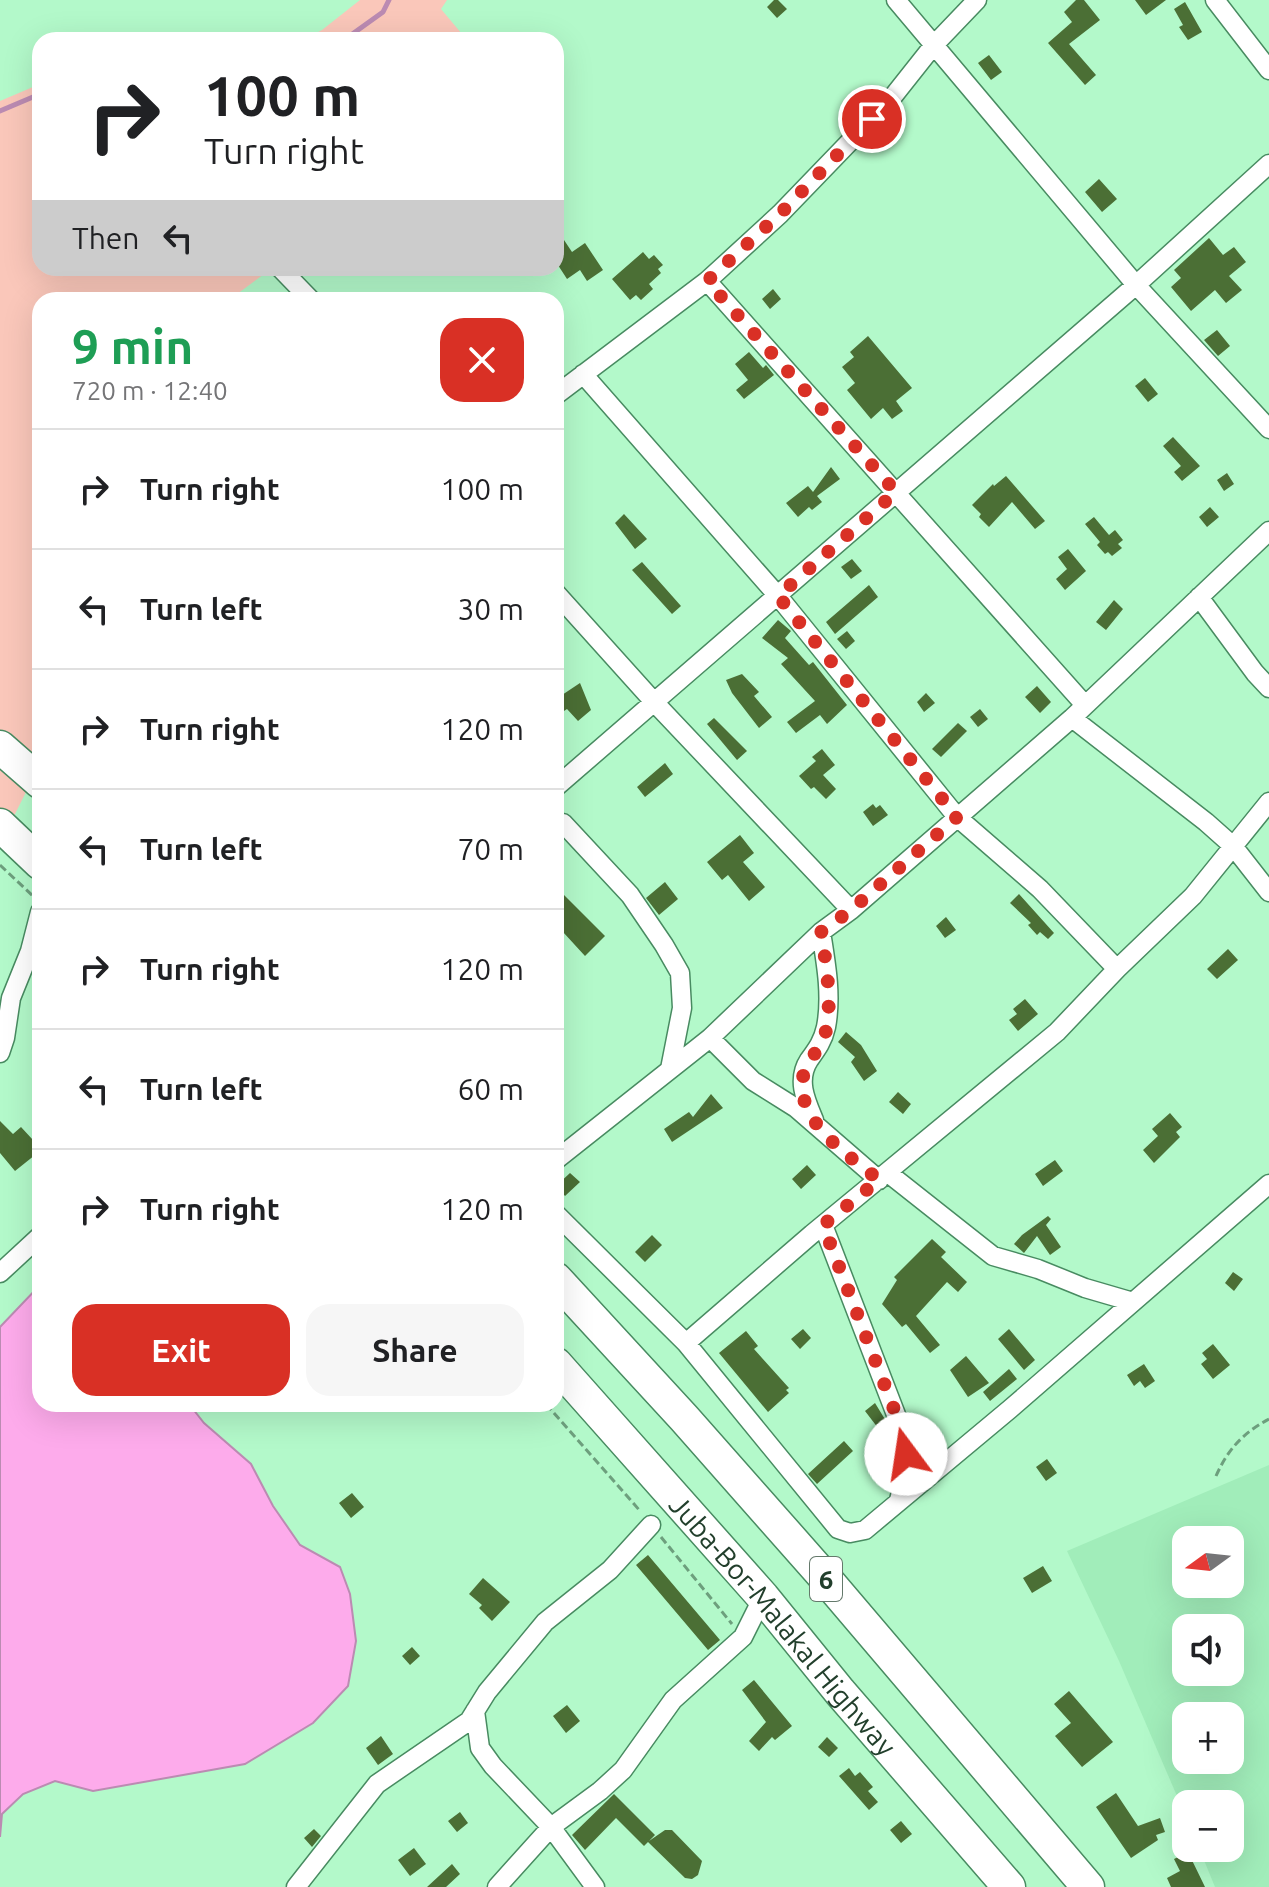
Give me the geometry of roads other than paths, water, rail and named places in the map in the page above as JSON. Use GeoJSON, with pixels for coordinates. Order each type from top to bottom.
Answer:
{"type":"FeatureCollection","features":[{"type":"Feature","properties":{"kind":"highway"},"geometry":{"type":"LineString","coordinates":[[0,747],[32,775]]}},
{"type":"Feature","properties":{"kind":"highway"},"geometry":{"type":"LineString","coordinates":[[0,825],[32,855]]}},
{"type":"Feature","properties":{"kind":"highway","name":"6"},"geometry":{"type":"LineString","coordinates":[[564,1288],[810,1560],[1088,1887]]}},
{"type":"Feature","properties":{"kind":"highway","name":"Juba-Bor-Malakal Highway"},"geometry":{"type":"LineString","coordinates":[[564,1373],[763,1597],[840,1692],[1009,1887]]}},
{"type":"Feature","properties":{"kind":"street"},"geometry":{"type":"LineString","coordinates":[[896,0],[1136,285],[1269,429]]}},
{"type":"Feature","properties":{"kind":"street"},"geometry":{"type":"LineString","coordinates":[[564,389],[707,281],[780,214],[891,99],[933,46],[977,0]]}},
{"type":"Feature","properties":{"kind":"street"},"geometry":{"type":"LineString","coordinates":[[1215,0],[1269,70]]}},
{"type":"Feature","properties":{"kind":"street"},"geometry":{"type":"LineString","coordinates":[[564,780],[1136,285],[1269,164]]}},
{"type":"Feature","properties":{"kind":"street"},"geometry":{"type":"LineString","coordinates":[[288,276],[303,292]]}},
{"type":"Feature","properties":{"kind":"street"},"geometry":{"type":"LineString","coordinates":[[707,281],[896,492],[1078,712],[1233,846],[1269,892]]}},
{"type":"Feature","properties":{"kind":"street"},"geometry":{"type":"LineString","coordinates":[[583,374],[778,596],[957,817],[1040,889],[1117,969]]}},
{"type":"Feature","properties":{"kind":"street"},"geometry":{"type":"LineString","coordinates":[[564,1154],[710,1038],[821,932],[851,910],[1078,712],[1269,531]]}},
{"type":"Feature","properties":{"kind":"street"},"geometry":{"type":"LineString","coordinates":[[1199,597],[1269,688]]}},
{"type":"Feature","properties":{"kind":"street"},"geometry":{"type":"LineString","coordinates":[[564,602],[851,910]]}},
{"type":"Feature","properties":{"kind":"street"},"geometry":{"type":"LineString","coordinates":[[686,1343],[823,1225],[1057,1032],[1193,896],[1269,802]]}},
{"type":"Feature","properties":{"kind":"street"},"geometry":{"type":"LineString","coordinates":[[564,824],[630,895],[680,973],[682,1008],[670,1069]]}},
{"type":"Feature","properties":{"kind":"street"},"geometry":{"type":"LineString","coordinates":[[819,1130],[805,1098],[803,1078],[806,1064],[822,1043],[826,1024],[828,987],[821,932]]}},
{"type":"Feature","properties":{"kind":"street"},"geometry":{"type":"LineString","coordinates":[[0,1053],[11,998],[32,943]]}},
{"type":"Feature","properties":{"kind":"street"},"geometry":{"type":"LineString","coordinates":[[710,1038],[753,1081],[796,1108],[819,1130],[993,1256],[1133,1302]]}},
{"type":"Feature","properties":{"kind":"street"},"geometry":{"type":"LineString","coordinates":[[564,1222],[686,1343],[838,1529],[850,1533],[865,1530],[1269,1184]]}},
{"type":"Feature","properties":{"kind":"street"},"geometry":{"type":"LineString","coordinates":[[823,1225],[905,1438],[907,1470],[899,1500]]}},
{"type":"Feature","properties":{"kind":"street"},"geometry":{"type":"LineString","coordinates":[[0,1273],[32,1243]]}},
{"type":"Feature","properties":{"kind":"street"},"geometry":{"type":"LineString","coordinates":[[301,1885],[377,1784],[461,1729],[545,1622],[610,1570],[651,1525]]}},
{"type":"Feature","properties":{"kind":"street"},"geometry":{"type":"LineString","coordinates":[[497,1887],[551,1827],[623,1770],[673,1700],[743,1637],[763,1597]]}},
{"type":"Feature","properties":{"kind":"street"},"geometry":{"type":"LineString","coordinates":[[475,1711],[480,1748],[551,1827],[595,1887]]}},
{"type":"Feature","properties":{"kind":"waterway"},"geometry":{"type":"LineString","coordinates":[[355,32],[383,12],[389,0]]}},
{"type":"Feature","properties":{"kind":"waterway"},"geometry":{"type":"LineString","coordinates":[[0,111],[32,97]]}}]}
